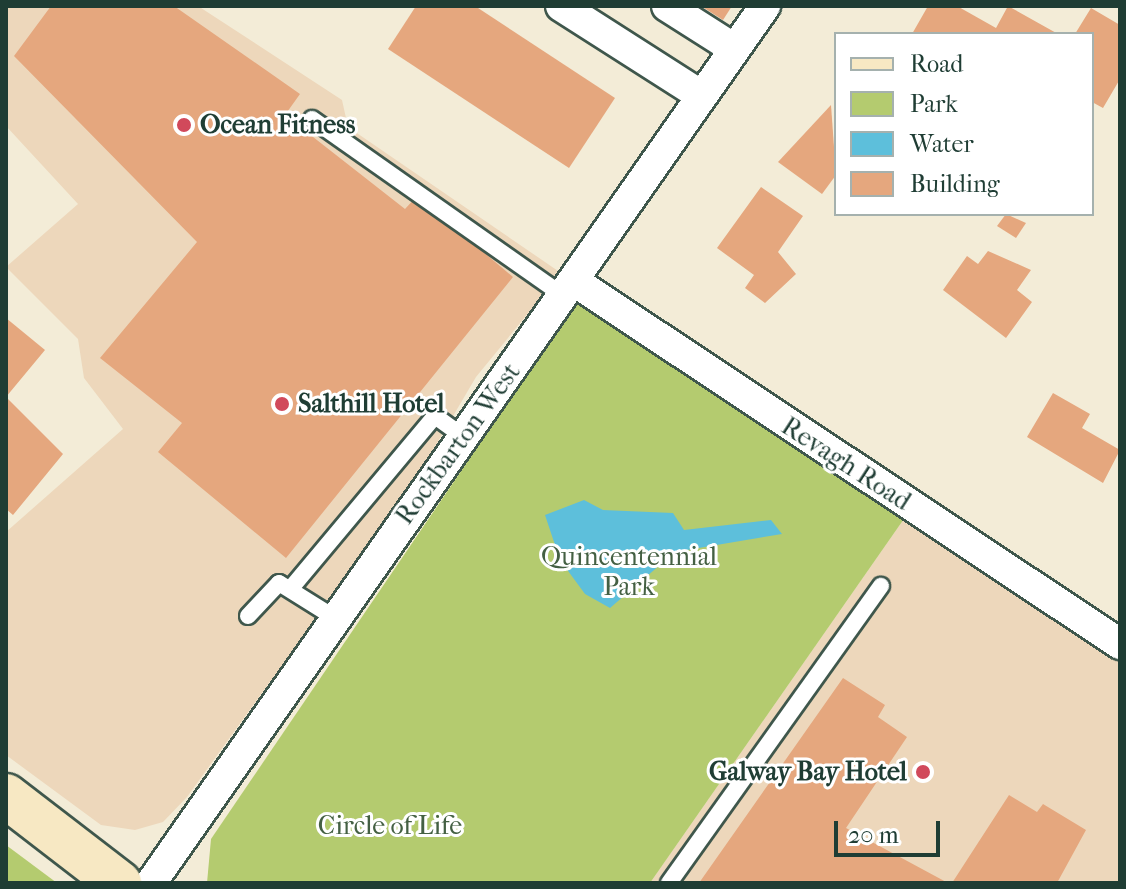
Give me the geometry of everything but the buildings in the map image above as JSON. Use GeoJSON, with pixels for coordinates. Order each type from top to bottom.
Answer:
{"type":"FeatureCollection","features":[{"type":"Feature","properties":{"kind":"main road"},"geometry":{"type":"LineString","coordinates":[[6,796],[119,883]]}},
{"type":"Feature","properties":{"kind":"street"},"geometry":{"type":"LineString","coordinates":[[561,6],[702,96]]}},
{"type":"Feature","properties":{"kind":"street"},"geometry":{"type":"LineString","coordinates":[[667,6],[733,48]]}},
{"type":"Feature","properties":{"kind":"street","name":"Rockbarton West"},"geometry":{"type":"LineString","coordinates":[[151,883],[765,6]]}},
{"type":"Feature","properties":{"kind":"street","name":"Revagh Road"},"geometry":{"type":"LineString","coordinates":[[569,289],[1120,644]]}},
{"type":"Feature","properties":{"kind":"lane"},"geometry":{"type":"LineString","coordinates":[[312,119],[569,289]]}},
{"type":"Feature","properties":{"kind":"lane"},"geometry":{"type":"LineString","coordinates":[[292,587],[435,416],[463,436]]}},
{"type":"Feature","properties":{"kind":"lane"},"geometry":{"type":"LineString","coordinates":[[669,883],[881,586]]}},
{"type":"Feature","properties":{"kind":"lane"},"geometry":{"type":"LineString","coordinates":[[248,616],[273,587],[292,587],[335,618]]}},
{"type":"Feature","properties":{"kind":"shaded area","name":"Salthill Hotel"},"geometry":{"type":"Polygon","coordinates":[[[6,6],[198,6],[342,100],[348,127],[561,273],[476,377],[416,479],[187,797],[163,822],[135,830],[101,825],[6,755],[6,532],[123,429],[84,378],[78,339],[6,267],[78,204],[6,126],[6,6]]]}},
{"type":"Feature","properties":{"kind":"shaded area","name":"Galway Bay Hotel"},"geometry":{"type":"Polygon","coordinates":[[[906,516],[1120,661],[1120,883],[650,883],[906,516]]]}},
{"type":"Feature","properties":{"kind":"green space","name":"Quincentennial Park"},"geometry":{"type":"Polygon","coordinates":[[[578,299],[906,516],[650,883],[207,883],[211,839],[578,299]]]}},
{"type":"Feature","properties":{"kind":"green space"},"geometry":{"type":"Polygon","coordinates":[[[6,845],[57,883],[6,883],[6,845]]]}},
{"type":"Feature","properties":{"kind":"water"},"geometry":{"type":"Polygon","coordinates":[[[584,500],[603,510],[673,513],[684,530],[771,520],[782,534],[675,552],[610,608],[585,594],[560,560],[545,515],[584,500]]]}},
{"type":"Feature","properties":{"kind":"place","name":"Ocean Fitness"},"geometry":{"type":"Point","coordinates":[184,125]}},
{"type":"Feature","properties":{"kind":"place","name":"Salthill Hotel"},"geometry":{"type":"Point","coordinates":[282,404]}},
{"type":"Feature","properties":{"kind":"place","name":"Galway Bay Hotel"},"geometry":{"type":"Point","coordinates":[923,772]}},
{"type":"Feature","properties":{"kind":"park label","name":"Circle of Life"},"geometry":{"type":"Point","coordinates":[390,826]}}]}
